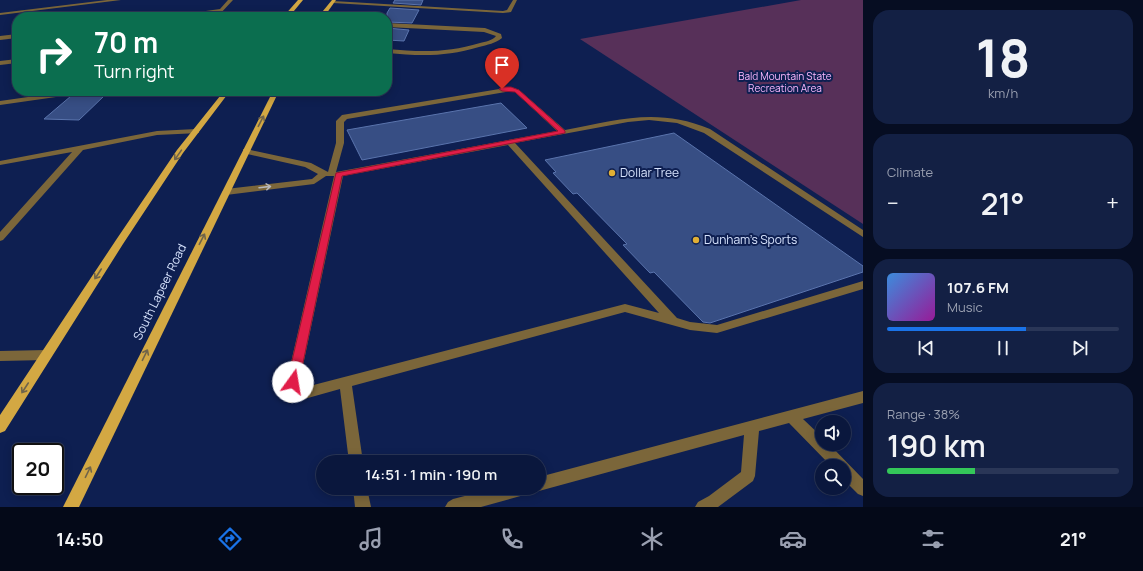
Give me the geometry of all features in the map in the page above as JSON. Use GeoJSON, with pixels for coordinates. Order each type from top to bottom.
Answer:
{"type":"FeatureCollection","features":[{"type":"Feature","properties":{"kind":"main road"},"geometry":{"type":"LineString","coordinates":[[290,12],[301,0]]}},
{"type":"Feature","properties":{"kind":"main road"},"geometry":{"type":"LineString","coordinates":[[325,12],[333,1]]}},
{"type":"Feature","properties":{"kind":"main road"},"geometry":{"type":"LineString","coordinates":[[0,427],[119,242],[196,132],[223,96]]}},
{"type":"Feature","properties":{"kind":"main road","name":"South Lapeer Road"},"geometry":{"type":"LineString","coordinates":[[71,507],[274,96]]}},
{"type":"Feature","properties":{"kind":"lane"},"geometry":{"type":"LineString","coordinates":[[17,12],[119,0]]}},
{"type":"Feature","properties":{"kind":"lane"},"geometry":{"type":"LineString","coordinates":[[205,12],[221,10],[231,0]]}},
{"type":"Feature","properties":{"kind":"lane"},"geometry":{"type":"LineString","coordinates":[[333,1],[496,12],[509,11],[515,0]]}},
{"type":"Feature","properties":{"kind":"lane"},"geometry":{"type":"LineString","coordinates":[[0,14],[12,13]]}},
{"type":"Feature","properties":{"kind":"lane"},"geometry":{"type":"LineString","coordinates":[[392,25],[485,30],[499,35],[500,38],[490,43],[474,47],[431,54],[392,51]]}},
{"type":"Feature","properties":{"kind":"lane"},"geometry":{"type":"LineString","coordinates":[[0,38],[12,37]]}},
{"type":"Feature","properties":{"kind":"lane"},"geometry":{"type":"LineString","coordinates":[[0,63],[12,62]]}},
{"type":"Feature","properties":{"kind":"lane"},"geometry":{"type":"LineString","coordinates":[[563,132],[517,91],[511,89],[355,115],[345,117],[340,121],[340,143],[332,174],[290,397],[625,308],[690,326],[717,329],[863,285]]}},
{"type":"Feature","properties":{"kind":"lane"},"geometry":{"type":"LineString","coordinates":[[0,103],[49,96]]}},
{"type":"Feature","properties":{"kind":"lane"},"geometry":{"type":"LineString","coordinates":[[226,192],[314,181],[332,174],[646,117],[666,118],[690,123],[707,131],[863,234]]}},
{"type":"Feature","properties":{"kind":"lane"},"geometry":{"type":"LineString","coordinates":[[0,163],[158,133],[196,132]]}},
{"type":"Feature","properties":{"kind":"lane"},"geometry":{"type":"LineString","coordinates":[[510,142],[674,322]]}},
{"type":"Feature","properties":{"kind":"lane"},"geometry":{"type":"LineString","coordinates":[[0,238],[80,148]]}},
{"type":"Feature","properties":{"kind":"lane"},"geometry":{"type":"LineString","coordinates":[[246,151],[308,165],[332,174]]}},
{"type":"Feature","properties":{"kind":"lane"},"geometry":{"type":"LineString","coordinates":[[0,356],[46,355]]}},
{"type":"Feature","properties":{"kind":"lane"},"geometry":{"type":"LineString","coordinates":[[345,382],[355,455]]}},
{"type":"Feature","properties":{"kind":"lane"},"geometry":{"type":"LineString","coordinates":[[546,482],[752,426],[862,399]]}},
{"type":"Feature","properties":{"kind":"lane"},"geometry":{"type":"LineString","coordinates":[[791,416],[833,459]]}},
{"type":"Feature","properties":{"kind":"lane"},"geometry":{"type":"LineString","coordinates":[[703,507],[714,501],[748,476],[752,426]]}},
{"type":"Feature","properties":{"kind":"lane"},"geometry":{"type":"LineString","coordinates":[[851,477],[863,489]]}},
{"type":"Feature","properties":{"kind":"lane"},"geometry":{"type":"LineString","coordinates":[[361,495],[363,507]]}},
{"type":"Feature","properties":{"kind":"lane"},"geometry":{"type":"LineString","coordinates":[[456,507],[499,495]]}},
{"type":"Feature","properties":{"kind":"green space","name":"Bald Mountain State Recreation Area"},"geometry":{"type":"Polygon","coordinates":[[[801,0],[863,0],[863,224],[580,39],[801,0]]]}},
{"type":"Feature","properties":{"kind":"building"},"geometry":{"type":"Polygon","coordinates":[[[395,0],[423,0],[421,5],[393,3],[395,0]]]}},
{"type":"Feature","properties":{"kind":"building"},"geometry":{"type":"Polygon","coordinates":[[[390,8],[419,10],[412,23],[392,22],[392,12],[388,12],[390,8]]]}},
{"type":"Feature","properties":{"kind":"building"},"geometry":{"type":"Polygon","coordinates":[[[392,28],[409,30],[404,41],[392,40],[392,28]]]}},
{"type":"Feature","properties":{"kind":"building"},"geometry":{"type":"Polygon","coordinates":[[[71,96],[104,96],[79,120],[44,119],[71,96]]]}},
{"type":"Feature","properties":{"kind":"building"},"geometry":{"type":"Polygon","coordinates":[[[501,103],[527,128],[362,160],[347,130],[501,103]]]}},
{"type":"Feature","properties":{"kind":"building"},"geometry":{"type":"Polygon","coordinates":[[[674,133],[863,266],[863,272],[710,323],[703,322],[654,272],[650,273],[623,245],[627,244],[577,193],[573,194],[553,173],[556,172],[545,160],[674,133]]]}},
{"type":"Feature","properties":{"kind":"place","name":"Dollar Tree"},"geometry":{"type":"Point","coordinates":[612,173]}},
{"type":"Feature","properties":{"kind":"place","name":"Dunham's Sports"},"geometry":{"type":"Point","coordinates":[696,240]}},
{"type":"Feature","properties":{"kind":"route"},"geometry":{"type":"LineString","coordinates":[[293,382],[339,174],[563,132],[517,91],[502,89]]}}]}
